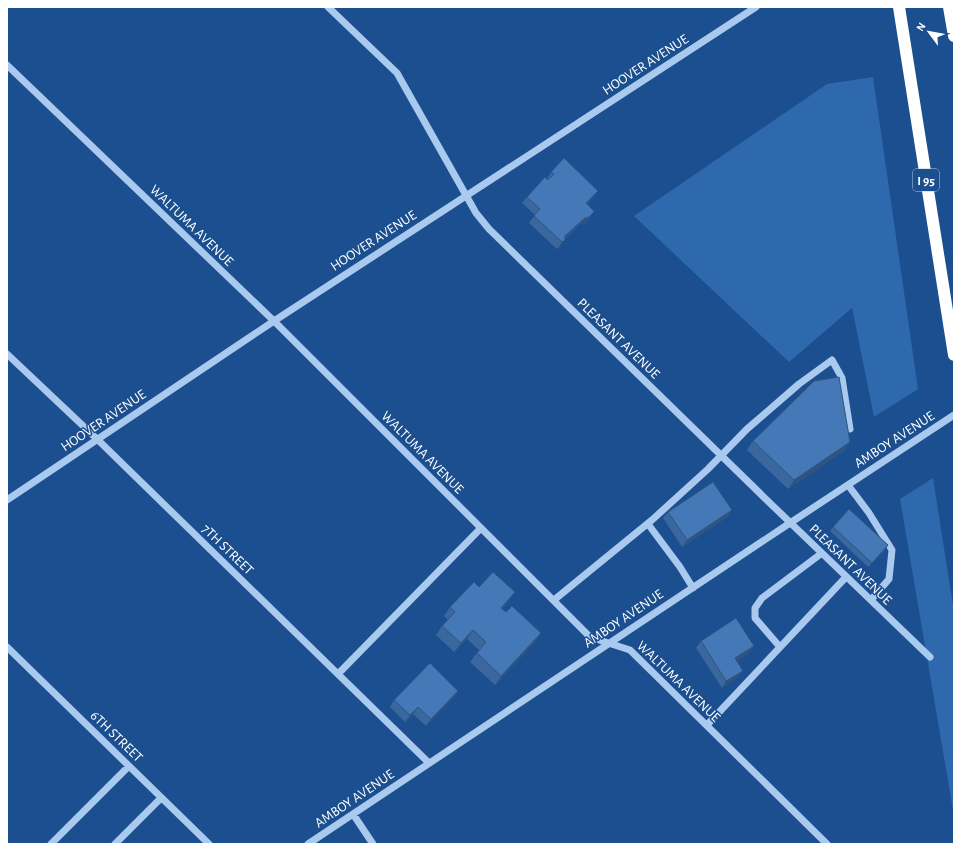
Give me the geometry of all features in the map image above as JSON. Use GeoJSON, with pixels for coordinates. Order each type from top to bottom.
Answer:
{"type":"FeatureCollection","features":[{"type":"Feature","properties":{"kind":"highway","name":"I 95"},"geometry":{"type":"LineString","coordinates":[[899,7],[954,354]]}},
{"type":"Feature","properties":{"kind":"highway"},"geometry":{"type":"LineString","coordinates":[[949,7],[954,36]]}},
{"type":"Feature","properties":{"kind":"street","name":"PLEASANT AVENUE"},"geometry":{"type":"LineString","coordinates":[[328,7],[397,73],[476,213],[489,229],[790,523],[930,657]]}},
{"type":"Feature","properties":{"kind":"street","name":"HOOVER AVENUE"},"geometry":{"type":"LineString","coordinates":[[7,500],[274,321],[756,7]]}},
{"type":"Feature","properties":{"kind":"street","name":"WALTUMA AVENUE"},"geometry":{"type":"LineString","coordinates":[[7,66],[274,321],[590,637],[630,650],[827,844]]}},
{"type":"Feature","properties":{"kind":"street","name":"7TH STREET"},"geometry":{"type":"LineString","coordinates":[[7,354],[97,439],[429,764]]}},
{"type":"Feature","properties":{"kind":"street"},"geometry":{"type":"LineString","coordinates":[[554,600],[648,524],[708,469],[747,429],[787,394],[832,360],[842,378],[850,429]]}},
{"type":"Feature","properties":{"kind":"street","name":"AMBOY AVENUE"},"geometry":{"type":"LineString","coordinates":[[308,844],[954,415]]}},
{"type":"Feature","properties":{"kind":"street"},"geometry":{"type":"LineString","coordinates":[[848,485],[869,513],[892,550],[889,579],[871,600]]}},
{"type":"Feature","properties":{"kind":"street"},"geometry":{"type":"LineString","coordinates":[[648,524],[680,567],[693,588]]}},
{"type":"Feature","properties":{"kind":"street"},"geometry":{"type":"LineString","coordinates":[[338,674],[481,528]]}},
{"type":"Feature","properties":{"kind":"street"},"geometry":{"type":"LineString","coordinates":[[780,647],[755,618],[755,608],[762,598],[822,553]]}},
{"type":"Feature","properties":{"kind":"street"},"geometry":{"type":"LineString","coordinates":[[707,725],[846,577]]}},
{"type":"Feature","properties":{"kind":"street","name":"6TH STREET"},"geometry":{"type":"LineString","coordinates":[[7,647],[209,844]]}},
{"type":"Feature","properties":{"kind":"street"},"geometry":{"type":"LineString","coordinates":[[51,844],[129,766]]}},
{"type":"Feature","properties":{"kind":"street"},"geometry":{"type":"LineString","coordinates":[[115,844],[162,798]]}},
{"type":"Feature","properties":{"kind":"street"},"geometry":{"type":"LineString","coordinates":[[353,814],[373,844]]}},
{"type":"Feature","properties":{"kind":"shaded area"},"geometry":{"type":"Polygon","coordinates":[[[873,77],[918,389],[874,417],[852,308],[789,362],[634,216],[827,84],[873,77]]]}},
{"type":"Feature","properties":{"kind":"shaded area"},"geometry":{"type":"Polygon","coordinates":[[[933,478],[954,612],[954,816],[900,499],[933,478]]]}},
{"type":"Feature","properties":{"kind":"building"},"geometry":{"type":"Polygon","coordinates":[[[564,158],[598,191],[586,203],[594,212],[565,236],[565,240],[562,242],[534,216],[540,209],[527,197],[545,177],[548,180],[554,174],[551,172],[564,158]]]}},
{"type":"Feature","properties":{"kind":"building"},"geometry":{"type":"Polygon","coordinates":[[[839,377],[850,442],[794,480],[753,441],[814,381],[839,377]]]}},
{"type":"Feature","properties":{"kind":"building"},"geometry":{"type":"Polygon","coordinates":[[[713,482],[732,510],[687,540],[668,512],[713,482]]]}},
{"type":"Feature","properties":{"kind":"building"},"geometry":{"type":"Polygon","coordinates":[[[849,509],[888,545],[872,563],[833,527],[849,509]]]}},
{"type":"Feature","properties":{"kind":"building"},"geometry":{"type":"Polygon","coordinates":[[[493,572],[515,592],[501,608],[506,612],[512,606],[541,633],[501,676],[477,653],[486,642],[473,630],[461,643],[442,626],[455,612],[450,607],[474,582],[479,587],[493,572]]]}},
{"type":"Feature","properties":{"kind":"building"},"geometry":{"type":"Polygon","coordinates":[[[736,618],[754,646],[735,658],[743,671],[726,681],[701,641],[736,618]]]}},
{"type":"Feature","properties":{"kind":"building"},"geometry":{"type":"Polygon","coordinates":[[[430,663],[458,691],[431,719],[418,707],[410,715],[394,700],[430,663]]]}}]}
